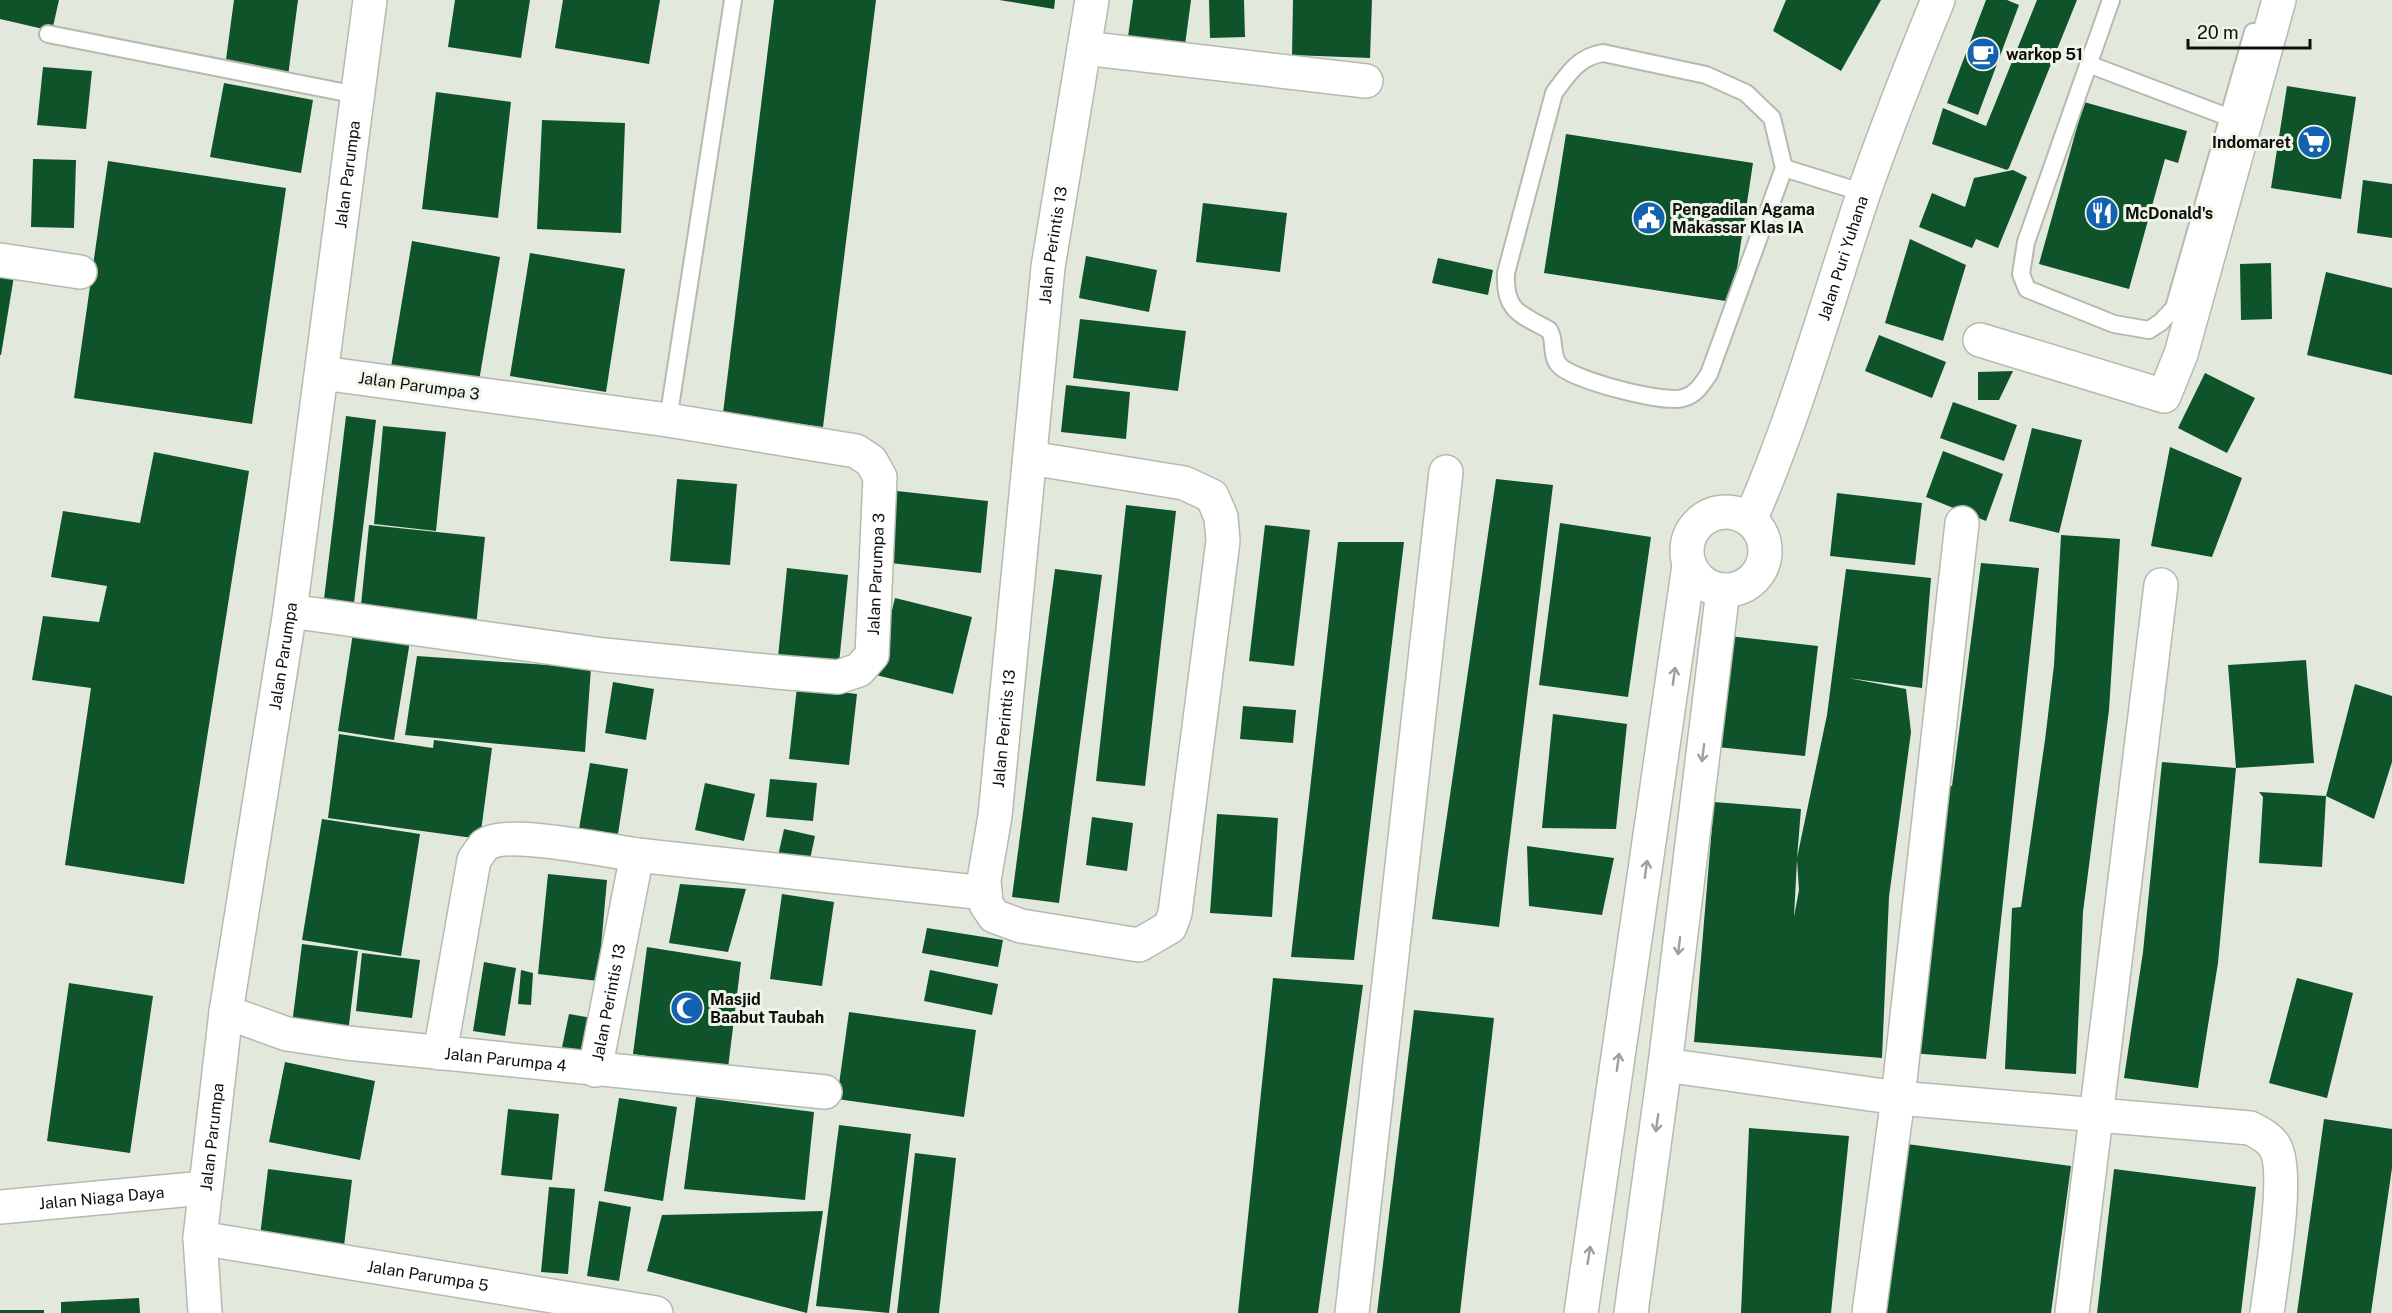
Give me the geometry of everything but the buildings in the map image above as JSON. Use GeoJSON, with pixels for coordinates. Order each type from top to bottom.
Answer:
{"type":"FeatureCollection","features":[{"type":"Feature","properties":{"kind":"street","name":"Jalan Parumpa"},"geometry":{"type":"LineString","coordinates":[[205,1313],[200,1238],[226,1012],[290,611],[370,0]]}},
{"type":"Feature","properties":{"kind":"street","name":"Jalan Perintis 13"},"geometry":{"type":"LineString","coordinates":[[985,892],[1030,458],[1047,267],[1092,0]]}},
{"type":"Feature","properties":{"kind":"street","name":"Jalan Puri Yuhana"},"geometry":{"type":"LineString","coordinates":[[1750,520],[1789,429],[1864,193],[1898,98],[1938,0]]}},
{"type":"Feature","properties":{"kind":"street"},"geometry":{"type":"LineString","coordinates":[[1980,340],[2163,396],[2181,354],[2279,0]]}},
{"type":"Feature","properties":{"kind":"street"},"geometry":{"type":"LineString","coordinates":[[1084,48],[1366,81]]}},
{"type":"Feature","properties":{"kind":"street"},"geometry":{"type":"LineString","coordinates":[[0,260],[80,272]]}},
{"type":"Feature","properties":{"kind":"street","name":"Jalan Parumpa 3"},"geometry":{"type":"LineString","coordinates":[[290,611],[604,655],[837,677],[859,670],[872,655],[880,499],[876,466],[856,451],[668,420],[322,373]]}},
{"type":"Feature","properties":{"kind":"street"},"geometry":{"type":"LineString","coordinates":[[440,1053],[474,860],[486,845],[503,839],[525,839],[637,855],[985,892],[986,904],[994,916],[1021,926],[1139,945],[1159,936],[1170,927],[1175,913],[1223,541],[1221,517],[1212,496],[1184,483],[1030,458]]}},
{"type":"Feature","properties":{"kind":"street"},"geometry":{"type":"LineString","coordinates":[[1353,1313],[1446,472]]}},
{"type":"Feature","properties":{"kind":"street"},"geometry":{"type":"LineString","coordinates":[[1581,1313],[1689,565],[1687,542],[1698,522],[1718,512],[1729,511],[1750,520],[1763,537],[1764,560],[1753,579],[1734,590],[1709,586],[1697,578],[1689,565]]}},
{"type":"Feature","properties":{"kind":"street"},"geometry":{"type":"LineString","coordinates":[[1869,1313],[1898,1098],[1962,523]]}},
{"type":"Feature","properties":{"kind":"street"},"geometry":{"type":"LineString","coordinates":[[2072,1313],[2161,585]]}},
{"type":"Feature","properties":{"kind":"street"},"geometry":{"type":"LineString","coordinates":[[1631,1313],[1665,1065],[1723,590]]}},
{"type":"Feature","properties":{"kind":"street","name":"Jalan Perintis 13"},"geometry":{"type":"LineString","coordinates":[[595,1070],[637,855]]}},
{"type":"Feature","properties":{"kind":"street","name":"Jalan Parumpa 4"},"geometry":{"type":"LineString","coordinates":[[226,1012],[287,1034],[595,1070],[825,1092]]}},
{"type":"Feature","properties":{"kind":"street"},"geometry":{"type":"LineString","coordinates":[[1665,1065],[1898,1098],[2250,1128],[2276,1149],[2282,1177],[2268,1313]]}},
{"type":"Feature","properties":{"kind":"street","name":"Jalan Niaga Daya"},"geometry":{"type":"LineString","coordinates":[[0,1207],[204,1188]]}},
{"type":"Feature","properties":{"kind":"street"},"geometry":{"type":"LineString","coordinates":[[1599,1189],[1646,1200]]}},
{"type":"Feature","properties":{"kind":"street","name":"Jalan Parumpa 5"},"geometry":{"type":"LineString","coordinates":[[200,1238],[656,1313]]}},
{"type":"Feature","properties":{"kind":"lane"},"geometry":{"type":"LineString","coordinates":[[668,420],[733,0]]}},
{"type":"Feature","properties":{"kind":"lane"},"geometry":{"type":"LineString","coordinates":[[2111,0],[2026,242],[2020,274],[2027,289],[2073,309],[2114,324],[2149,330],[2162,322],[2174,308],[2263,0]]}},
{"type":"Feature","properties":{"kind":"lane"},"geometry":{"type":"LineString","coordinates":[[48,34],[357,95]]}},
{"type":"Feature","properties":{"kind":"lane"},"geometry":{"type":"LineString","coordinates":[[1603,53],[1706,75],[1746,93],[1772,118],[1784,168],[1709,374],[1693,394],[1681,399],[1661,399],[1572,374],[1559,365],[1555,359],[1549,330],[1520,315],[1507,297],[1506,273],[1554,93],[1571,69],[1588,56],[1603,53]]}},
{"type":"Feature","properties":{"kind":"lane"},"geometry":{"type":"LineString","coordinates":[[2088,64],[2228,117]]}},
{"type":"Feature","properties":{"kind":"lane"},"geometry":{"type":"LineString","coordinates":[[1784,168],[1864,193]]}},
{"type":"Feature","properties":{"kind":"place","name":"warkop 51"},"geometry":{"type":"Point","coordinates":[1983,54]}},
{"type":"Feature","properties":{"kind":"place","name":"Indomaret"},"geometry":{"type":"Point","coordinates":[2314,142]}},
{"type":"Feature","properties":{"kind":"place","name":"McDonald's"},"geometry":{"type":"Point","coordinates":[2102,213]}},
{"type":"Feature","properties":{"kind":"place","name":"Pengadilan Agama Makassar Klas IA"},"geometry":{"type":"Point","coordinates":[1649,218]}},
{"type":"Feature","properties":{"kind":"place","name":"Masjid Baabut Taubah"},"geometry":{"type":"Point","coordinates":[687,1008]}}]}
